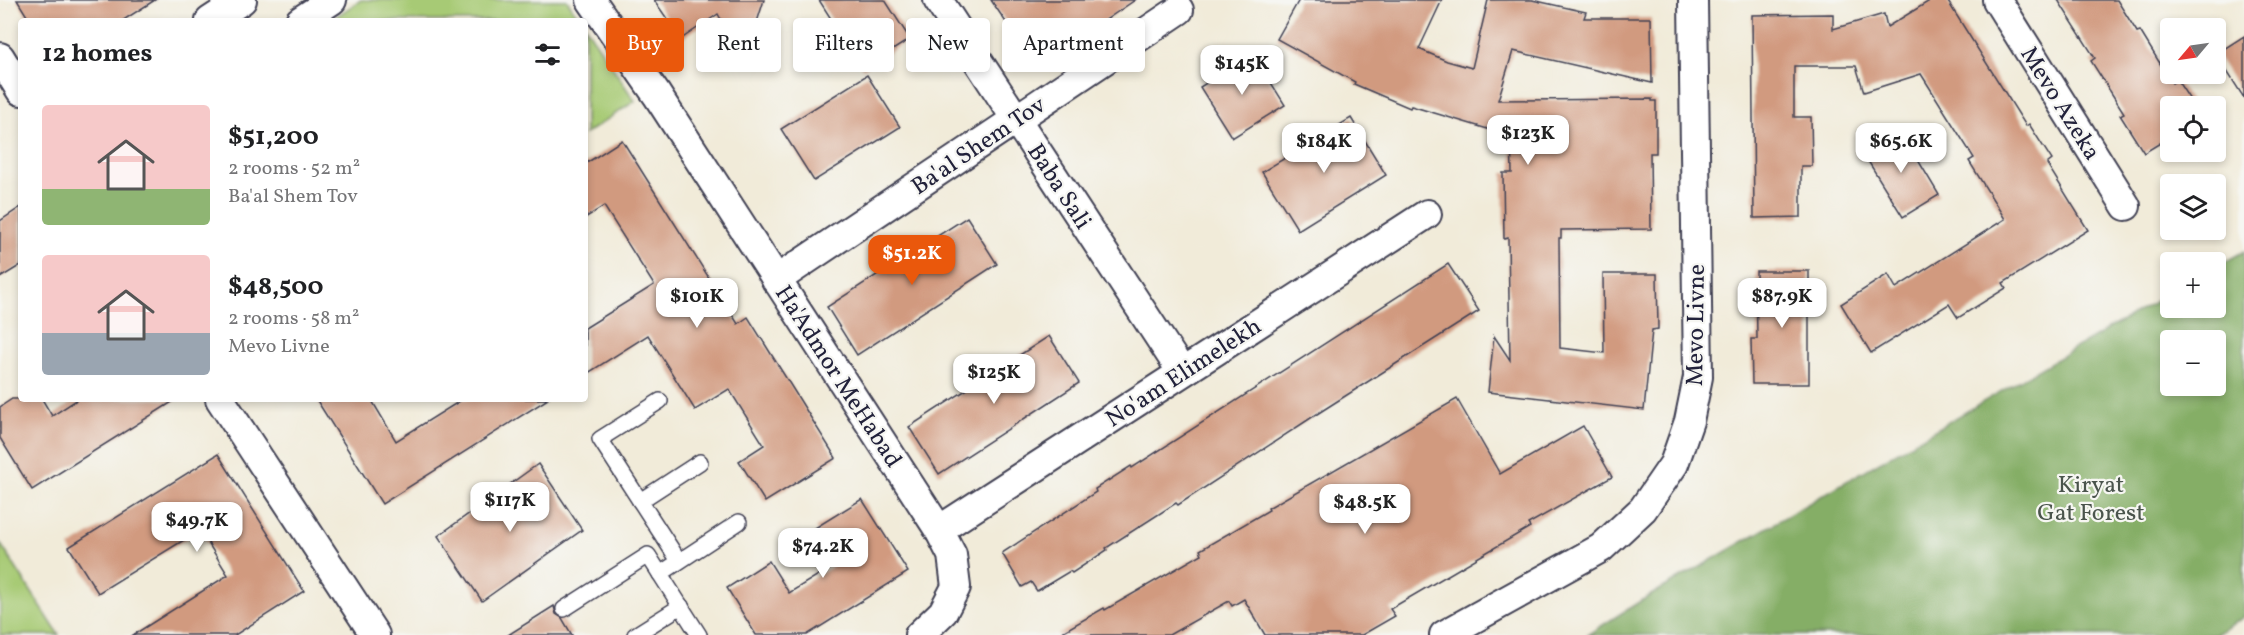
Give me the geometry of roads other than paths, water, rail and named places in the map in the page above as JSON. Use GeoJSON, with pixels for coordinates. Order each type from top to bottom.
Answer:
{"type":"FeatureCollection","features":[{"type":"Feature","properties":{"kind":"street"},"geometry":{"type":"LineString","coordinates":[[215,18],[242,0]]}},
{"type":"Feature","properties":{"kind":"street"},"geometry":{"type":"LineString","coordinates":[[305,18],[332,0]]}},
{"type":"Feature","properties":{"kind":"street","name":"Ha'Admor MeHabad"},"geometry":{"type":"LineString","coordinates":[[591,0],[657,95],[939,530],[952,555],[957,587],[943,612],[922,633]]}},
{"type":"Feature","properties":{"kind":"street","name":"Baba Sali"},"geometry":{"type":"LineString","coordinates":[[938,0],[1182,372]]}},
{"type":"Feature","properties":{"kind":"street","name":"Mevo Livne"},"geometry":{"type":"LineString","coordinates":[[1444,635],[1601,548],[1643,509],[1674,465],[1689,421],[1698,376],[1693,0]]}},
{"type":"Feature","properties":{"kind":"street","name":"Mevo Azeka"},"geometry":{"type":"LineString","coordinates":[[1997,0],[2126,206]]}},
{"type":"Feature","properties":{"kind":"street","name":"Ba'al Shem Tov"},"geometry":{"type":"LineString","coordinates":[[776,280],[1179,10]]}},
{"type":"Feature","properties":{"kind":"street"},"geometry":{"type":"LineString","coordinates":[[0,57],[18,86]]}},
{"type":"Feature","properties":{"kind":"street","name":"No'am Elimelekh"},"geometry":{"type":"LineString","coordinates":[[939,530],[1427,214]]}},
{"type":"Feature","properties":{"kind":"street"},"geometry":{"type":"LineString","coordinates":[[221,402],[375,635]]}},
{"type":"Feature","properties":{"kind":"lane"},"geometry":{"type":"LineString","coordinates":[[660,401],[600,439],[679,561]]}},
{"type":"Feature","properties":{"kind":"lane"},"geometry":{"type":"LineString","coordinates":[[640,501],[700,462]]}},
{"type":"Feature","properties":{"kind":"lane"},"geometry":{"type":"LineString","coordinates":[[660,574],[739,522]]}},
{"type":"Feature","properties":{"kind":"lane"},"geometry":{"type":"LineString","coordinates":[[564,609],[648,555],[699,635]]}},
{"type":"Feature","properties":{"kind":"lane"},"geometry":{"type":"LineString","coordinates":[[635,635],[681,606]]}},
{"type":"Feature","properties":{"kind":"park label","name":"Kiryat Gat Forest"},"geometry":{"type":"Point","coordinates":[2091,498]}}]}
